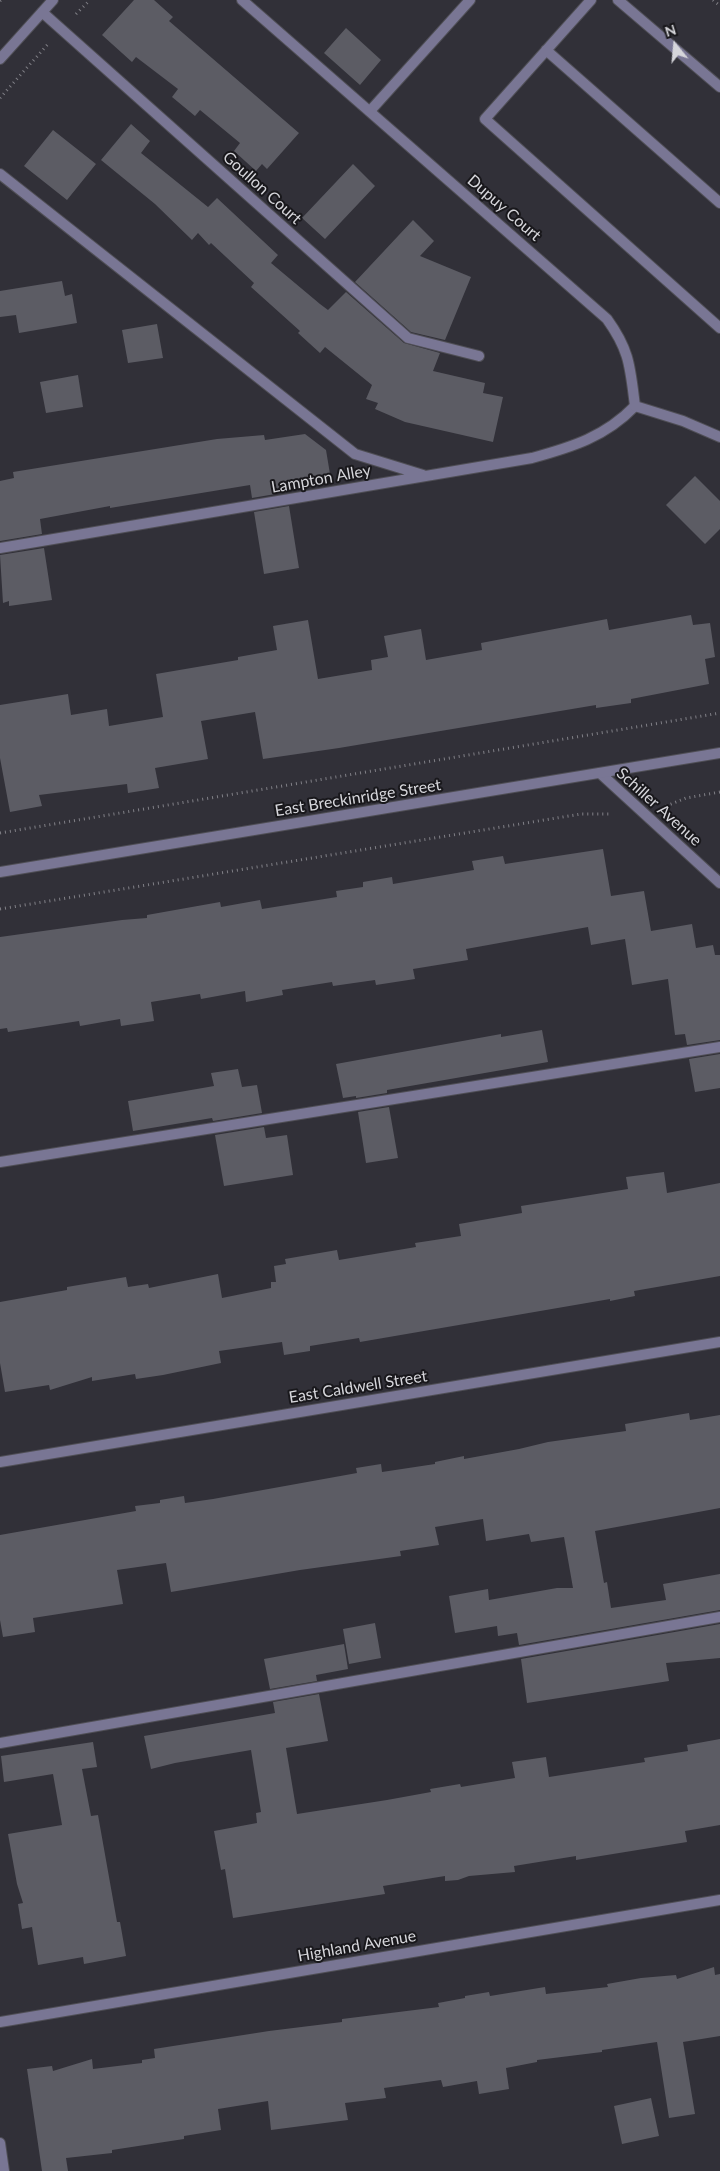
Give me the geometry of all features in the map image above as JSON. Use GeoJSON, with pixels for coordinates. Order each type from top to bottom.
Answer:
{"type":"FeatureCollection","features":[{"type":"Feature","properties":{"kind":"street"},"geometry":{"type":"LineString","coordinates":[[0,59],[53,0]]}},
{"type":"Feature","properties":{"kind":"street","name":"Dupuy Court"},"geometry":{"type":"LineString","coordinates":[[242,0],[607,319],[620,338],[628,358],[635,406]]}},
{"type":"Feature","properties":{"kind":"street"},"geometry":{"type":"LineString","coordinates":[[370,111],[470,0]]}},
{"type":"Feature","properties":{"kind":"street"},"geometry":{"type":"LineString","coordinates":[[591,0],[485,119],[720,328]]}},
{"type":"Feature","properties":{"kind":"street"},"geometry":{"type":"LineString","coordinates":[[618,0],[720,87]]}},
{"type":"Feature","properties":{"kind":"street","name":"Goullon Court"},"geometry":{"type":"LineString","coordinates":[[42,12],[408,338],[479,356]]}},
{"type":"Feature","properties":{"kind":"street"},"geometry":{"type":"LineString","coordinates":[[546,50],[720,203]]}},
{"type":"Feature","properties":{"kind":"street"},"geometry":{"type":"LineString","coordinates":[[0,174],[355,454],[426,476]]}},
{"type":"Feature","properties":{"kind":"street"},"geometry":{"type":"LineString","coordinates":[[635,406],[683,421],[720,437]]}},
{"type":"Feature","properties":{"kind":"street","name":"Lampton Alley"},"geometry":{"type":"LineString","coordinates":[[0,548],[532,458],[569,448],[603,433],[622,419],[635,406]]}},
{"type":"Feature","properties":{"kind":"street","name":"East Breckinridge Street"},"geometry":{"type":"LineString","coordinates":[[0,872],[720,753]]}},
{"type":"Feature","properties":{"kind":"street","name":"Schiller Avenue"},"geometry":{"type":"LineString","coordinates":[[600,774],[720,883]]}},
{"type":"Feature","properties":{"kind":"street"},"geometry":{"type":"LineString","coordinates":[[0,1162],[720,1047]]}},
{"type":"Feature","properties":{"kind":"street","name":"East Caldwell Street"},"geometry":{"type":"LineString","coordinates":[[0,1462],[720,1342]]}},
{"type":"Feature","properties":{"kind":"street"},"geometry":{"type":"LineString","coordinates":[[0,1744],[720,1617]]}},
{"type":"Feature","properties":{"kind":"street","name":"Highland Avenue"},"geometry":{"type":"LineString","coordinates":[[0,2022],[720,1900]]}},
{"type":"Feature","properties":{"kind":"street"},"geometry":{"type":"LineString","coordinates":[[0,2143],[4,2171]]}},
{"type":"Feature","properties":{"kind":"path"},"geometry":{"type":"LineString","coordinates":[[0,98],[90,0]]}},
{"type":"Feature","properties":{"kind":"path"},"geometry":{"type":"LineString","coordinates":[[713,0],[720,6]]}},
{"type":"Feature","properties":{"kind":"path"},"geometry":{"type":"LineString","coordinates":[[0,833],[720,713]]}},
{"type":"Feature","properties":{"kind":"path"},"geometry":{"type":"LineString","coordinates":[[0,909],[581,814],[645,814],[686,798],[720,792]]}},
{"type":"Feature","properties":{"kind":"building"},"geometry":{"type":"Polygon","coordinates":[[[134,0],[154,0],[173,17],[169,21],[299,133],[267,169],[262,164],[256,171],[234,151],[240,143],[200,110],[195,116],[172,97],[178,89],[136,57],[132,62],[102,35],[134,0]]]}},
{"type":"Feature","properties":{"kind":"building"},"geometry":{"type":"Polygon","coordinates":[[[346,28],[381,60],[360,85],[324,53],[346,28]]]}},
{"type":"Feature","properties":{"kind":"building"},"geometry":{"type":"Polygon","coordinates":[[[131,124],[150,141],[141,153],[208,207],[217,198],[278,255],[271,263],[328,310],[346,292],[404,343],[440,353],[433,371],[485,383],[483,393],[503,397],[493,442],[405,422],[375,409],[378,403],[366,399],[372,385],[325,347],[320,353],[298,333],[300,331],[251,287],[254,283],[211,243],[209,245],[198,233],[192,240],[155,204],[101,160],[131,124]]]}},
{"type":"Feature","properties":{"kind":"building"},"geometry":{"type":"Polygon","coordinates":[[[53,130],[96,164],[67,200],[24,166],[53,130]]]}},
{"type":"Feature","properties":{"kind":"building"},"geometry":{"type":"Polygon","coordinates":[[[353,164],[375,186],[325,239],[302,218],[353,164]]]}},
{"type":"Feature","properties":{"kind":"building"},"geometry":{"type":"Polygon","coordinates":[[[413,220],[434,241],[420,256],[471,277],[445,340],[411,332],[355,282],[413,220]]]}},
{"type":"Feature","properties":{"kind":"building"},"geometry":{"type":"Polygon","coordinates":[[[62,281],[65,296],[72,294],[77,323],[19,333],[16,315],[0,317],[0,291],[62,281]]]}},
{"type":"Feature","properties":{"kind":"building"},"geometry":{"type":"Polygon","coordinates":[[[157,324],[163,358],[128,363],[122,330],[157,324]]]}},
{"type":"Feature","properties":{"kind":"building"},"geometry":{"type":"Polygon","coordinates":[[[78,375],[83,407],[46,413],[40,382],[78,375]]]}},
{"type":"Feature","properties":{"kind":"building"},"geometry":{"type":"Polygon","coordinates":[[[305,434],[326,450],[330,474],[285,482],[287,492],[252,498],[250,485],[110,508],[110,506],[40,519],[42,534],[0,541],[0,481],[14,478],[13,472],[217,439],[264,435],[265,440],[305,434]]]}},
{"type":"Feature","properties":{"kind":"building"},"geometry":{"type":"Polygon","coordinates":[[[695,476],[720,501],[720,529],[705,544],[666,505],[695,476]]]}},
{"type":"Feature","properties":{"kind":"building"},"geometry":{"type":"Polygon","coordinates":[[[289,506],[299,568],[264,574],[254,512],[289,506]]]}},
{"type":"Feature","properties":{"kind":"building"},"geometry":{"type":"Polygon","coordinates":[[[44,548],[52,600],[9,606],[9,601],[3,603],[0,555],[44,548]]]}},
{"type":"Feature","properties":{"kind":"building"},"geometry":{"type":"Polygon","coordinates":[[[691,615],[693,625],[710,623],[715,657],[705,659],[709,684],[631,699],[631,703],[596,708],[596,705],[263,759],[255,712],[201,721],[208,759],[155,768],[159,788],[128,793],[127,784],[39,795],[42,806],[10,812],[0,758],[0,705],[68,694],[71,715],[107,709],[109,726],[163,717],[156,674],[238,660],[238,657],[277,650],[273,626],[308,620],[318,679],[372,670],[371,660],[388,657],[384,636],[421,629],[426,660],[482,650],[481,643],[607,619],[609,630],[691,615]]]}},
{"type":"Feature","properties":{"kind":"building"},"geometry":{"type":"Polygon","coordinates":[[[603,849],[611,896],[644,891],[651,931],[692,924],[696,948],[713,945],[715,955],[720,955],[720,1040],[687,1045],[685,1034],[675,1035],[668,979],[632,985],[625,939],[591,945],[588,927],[466,949],[468,960],[413,969],[415,979],[376,985],[375,980],[333,986],[332,982],[282,990],[283,995],[246,1002],[245,991],[201,999],[200,994],[151,1002],[154,1021],[121,1026],[120,1019],[80,1026],[79,1021],[8,1032],[7,1028],[0,1029],[0,937],[147,918],[147,915],[220,902],[221,907],[260,900],[262,909],[337,897],[336,891],[363,887],[363,882],[392,877],[393,884],[474,870],[472,861],[503,856],[505,864],[603,849]]]}},
{"type":"Feature","properties":{"kind":"building"},"geometry":{"type":"Polygon","coordinates":[[[542,1030],[548,1062],[387,1090],[387,1093],[343,1098],[336,1064],[501,1034],[501,1037],[542,1030]]]}},
{"type":"Feature","properties":{"kind":"building"},"geometry":{"type":"Polygon","coordinates":[[[720,1054],[720,1088],[695,1092],[689,1059],[720,1054]]]}},
{"type":"Feature","properties":{"kind":"building"},"geometry":{"type":"Polygon","coordinates":[[[238,1069],[242,1087],[257,1085],[262,1113],[213,1121],[212,1118],[133,1131],[128,1101],[214,1086],[211,1073],[238,1069]]]}},
{"type":"Feature","properties":{"kind":"building"},"geometry":{"type":"Polygon","coordinates":[[[389,1107],[398,1158],[366,1163],[358,1112],[389,1107]]]}},
{"type":"Feature","properties":{"kind":"building"},"geometry":{"type":"Polygon","coordinates":[[[264,1127],[266,1138],[287,1135],[293,1175],[224,1186],[215,1135],[264,1127]]]}},
{"type":"Feature","properties":{"kind":"building"},"geometry":{"type":"Polygon","coordinates":[[[664,1172],[667,1193],[720,1183],[720,1276],[634,1291],[635,1296],[610,1301],[610,1299],[360,1342],[359,1338],[310,1346],[310,1351],[284,1355],[282,1342],[219,1351],[221,1363],[163,1375],[136,1379],[135,1374],[92,1381],[92,1377],[50,1390],[49,1385],[5,1392],[0,1363],[0,1302],[67,1290],[67,1287],[126,1277],[128,1287],[148,1284],[149,1288],[218,1274],[222,1298],[271,1288],[271,1282],[276,1282],[274,1266],[286,1264],[285,1259],[337,1250],[339,1260],[416,1247],[415,1243],[461,1236],[459,1224],[522,1213],[521,1206],[628,1189],[626,1177],[664,1172]]]}},
{"type":"Feature","properties":{"kind":"building"},"geometry":{"type":"Polygon","coordinates":[[[689,1413],[690,1420],[720,1415],[720,1508],[595,1531],[604,1583],[607,1582],[611,1608],[666,1600],[663,1584],[720,1574],[720,1610],[519,1645],[517,1633],[498,1636],[497,1626],[455,1633],[449,1596],[488,1589],[489,1600],[557,1588],[573,1588],[564,1537],[531,1542],[529,1534],[486,1541],[483,1519],[435,1527],[439,1545],[400,1551],[401,1556],[300,1570],[171,1592],[166,1563],[117,1570],[123,1604],[33,1618],[35,1632],[3,1637],[0,1620],[0,1535],[136,1511],[135,1506],[160,1503],[160,1500],[184,1496],[185,1503],[213,1499],[357,1473],[356,1468],[381,1464],[382,1472],[435,1464],[435,1462],[464,1456],[464,1459],[548,1442],[626,1431],[625,1424],[689,1413]]]}},
{"type":"Feature","properties":{"kind":"building"},"geometry":{"type":"Polygon","coordinates":[[[375,1623],[381,1658],[349,1664],[343,1629],[375,1623]]]}},
{"type":"Feature","properties":{"kind":"building"},"geometry":{"type":"Polygon","coordinates":[[[720,1624],[720,1658],[666,1663],[669,1681],[527,1703],[521,1659],[720,1624]]]}},
{"type":"Feature","properties":{"kind":"building"},"geometry":{"type":"Polygon","coordinates":[[[344,1644],[348,1669],[316,1675],[317,1681],[270,1689],[264,1659],[344,1644]]]}},
{"type":"Feature","properties":{"kind":"building"},"geometry":{"type":"Polygon","coordinates":[[[319,1694],[328,1741],[286,1748],[297,1814],[431,1792],[430,1789],[460,1784],[461,1787],[515,1778],[512,1762],[546,1757],[549,1777],[645,1762],[644,1758],[688,1751],[687,1745],[720,1739],[720,1825],[685,1831],[687,1842],[576,1860],[576,1856],[514,1866],[515,1872],[469,1876],[458,1880],[445,1881],[445,1876],[383,1886],[385,1894],[233,1918],[225,1869],[221,1870],[214,1831],[257,1823],[256,1813],[261,1812],[251,1750],[151,1769],[144,1736],[275,1713],[273,1702],[319,1694]]]}},
{"type":"Feature","properties":{"kind":"building"},"geometry":{"type":"Polygon","coordinates":[[[93,1742],[97,1767],[82,1769],[91,1816],[98,1815],[117,1922],[120,1922],[126,1956],[84,1964],[83,1957],[38,1965],[32,1927],[22,1929],[18,1904],[23,1903],[17,1884],[8,1834],[62,1825],[53,1774],[4,1782],[1,1756],[93,1742]]]}},
{"type":"Feature","properties":{"kind":"building"},"geometry":{"type":"Polygon","coordinates":[[[714,1967],[715,1975],[720,1974],[720,2036],[683,2042],[695,2114],[669,2118],[657,2042],[602,2050],[602,2052],[537,2060],[537,2062],[506,2068],[509,2089],[479,2094],[477,2081],[443,2087],[441,2080],[384,2088],[386,2098],[345,2103],[348,2120],[271,2130],[268,2101],[218,2109],[221,2130],[184,2136],[184,2139],[112,2150],[112,2153],[66,2158],[68,2171],[42,2171],[27,2069],[52,2066],[53,2071],[92,2059],[93,2069],[142,2063],[142,2060],[155,2058],[154,2049],[342,2022],[342,2019],[439,2007],[438,2003],[465,1998],[465,1996],[489,1992],[490,1996],[545,1987],[546,1994],[608,1987],[607,1984],[641,1978],[676,1975],[677,1979],[714,1967]]]}},
{"type":"Feature","properties":{"kind":"building"},"geometry":{"type":"Polygon","coordinates":[[[651,2098],[659,2136],[622,2144],[614,2106],[651,2098]]]}}]}
